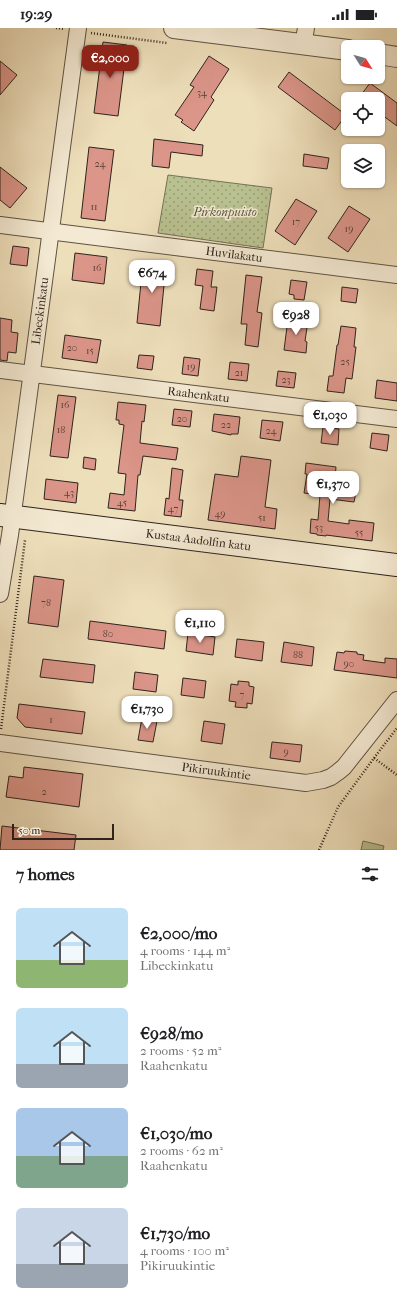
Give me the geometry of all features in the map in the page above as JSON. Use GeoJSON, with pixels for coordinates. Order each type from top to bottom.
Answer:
{"type":"FeatureCollection","features":[{"type":"Feature","properties":{"kind":"main road","name":"Kustaa Aadolfin katu"},"geometry":{"type":"LineString","coordinates":[[6,516],[397,565]]}},
{"type":"Feature","properties":{"kind":"street","name":"Libeckinkatu"},"geometry":{"type":"LineString","coordinates":[[0,594],[6,516],[32,374],[78,28]]}},
{"type":"Feature","properties":{"kind":"street"},"geometry":{"type":"LineString","coordinates":[[174,28],[305,36],[341,48]]}},
{"type":"Feature","properties":{"kind":"street"},"geometry":{"type":"LineString","coordinates":[[385,55],[397,56]]}},
{"type":"Feature","properties":{"kind":"street","name":"Huvilakatu"},"geometry":{"type":"LineString","coordinates":[[0,225],[397,275]]}},
{"type":"Feature","properties":{"kind":"street","name":"Raahenkatu"},"geometry":{"type":"LineString","coordinates":[[0,370],[397,419]]}},
{"type":"Feature","properties":{"kind":"street","name":"Pikiruukintie"},"geometry":{"type":"LineString","coordinates":[[0,743],[306,783],[331,777],[344,767],[396,702]]}},
{"type":"Feature","properties":{"kind":"path"},"geometry":{"type":"LineString","coordinates":[[0,735],[26,536]]}},
{"type":"Feature","properties":{"kind":"path"},"geometry":{"type":"LineString","coordinates":[[319,850],[338,807],[397,728]]}},
{"type":"Feature","properties":{"kind":"path"},"geometry":{"type":"LineString","coordinates":[[374,758],[397,775]]}},
{"type":"Feature","properties":{"kind":"green space","name":"Pirkonpuisto"},"geometry":{"type":"Polygon","coordinates":[[[168,175],[272,188],[263,248],[158,233],[168,175]]]}},
{"type":"Feature","properties":{"kind":"green space"},"geometry":{"type":"Polygon","coordinates":[[[363,841],[384,846],[383,850],[361,850],[363,841]]]}},
{"type":"Feature","properties":{"kind":"building"},"geometry":{"type":"Polygon","coordinates":[[[103,42],[127,45],[118,116],[94,113],[103,42]]]}},
{"type":"Feature","properties":{"kind":"building"},"geometry":{"type":"Polygon","coordinates":[[[209,56],[229,69],[211,97],[214,100],[194,131],[181,122],[183,120],[175,115],[194,87],[190,85],[209,56]]]}},
{"type":"Feature","properties":{"kind":"building"},"geometry":{"type":"Polygon","coordinates":[[[0,61],[17,75],[0,95],[0,61]]]}},
{"type":"Feature","properties":{"kind":"building"},"geometry":{"type":"Polygon","coordinates":[[[289,72],[341,111],[341,122],[335,130],[278,87],[289,72]]]}},
{"type":"Feature","properties":{"kind":"building"},"geometry":{"type":"Polygon","coordinates":[[[369,84],[371,84],[382,92],[363,92],[369,84]]]}},
{"type":"Feature","properties":{"kind":"building"},"geometry":{"type":"Polygon","coordinates":[[[385,94],[397,103],[397,126],[385,117],[385,94]]]}},
{"type":"Feature","properties":{"kind":"building"},"geometry":{"type":"Polygon","coordinates":[[[154,139],[203,145],[202,156],[171,152],[169,168],[152,166],[154,139]]]}},
{"type":"Feature","properties":{"kind":"building"},"geometry":{"type":"Polygon","coordinates":[[[89,147],[114,150],[105,221],[81,218],[89,147]]]}},
{"type":"Feature","properties":{"kind":"building"},"geometry":{"type":"Polygon","coordinates":[[[304,154],[329,158],[327,169],[303,166],[304,154]]]}},
{"type":"Feature","properties":{"kind":"building"},"geometry":{"type":"Polygon","coordinates":[[[0,167],[27,188],[10,208],[0,200],[0,167]]]}},
{"type":"Feature","properties":{"kind":"building"},"geometry":{"type":"Polygon","coordinates":[[[296,199],[317,211],[295,245],[275,231],[296,199]]]}},
{"type":"Feature","properties":{"kind":"building"},"geometry":{"type":"Polygon","coordinates":[[[349,206],[370,219],[348,252],[328,238],[349,206]]]}},
{"type":"Feature","properties":{"kind":"building"},"geometry":{"type":"Polygon","coordinates":[[[13,246],[29,248],[27,266],[10,264],[13,246]]]}},
{"type":"Feature","properties":{"kind":"building"},"geometry":{"type":"Polygon","coordinates":[[[75,253],[107,257],[104,284],[72,280],[75,253]]]}},
{"type":"Feature","properties":{"kind":"building"},"geometry":{"type":"Polygon","coordinates":[[[143,262],[166,265],[160,326],[137,323],[143,262]]]}},
{"type":"Feature","properties":{"kind":"building"},"geometry":{"type":"Polygon","coordinates":[[[197,269],[213,271],[211,287],[217,287],[214,311],[200,309],[203,286],[195,285],[197,269]]]}},
{"type":"Feature","properties":{"kind":"building"},"geometry":{"type":"Polygon","coordinates":[[[246,275],[262,277],[257,312],[262,313],[258,347],[245,345],[247,324],[241,324],[246,275]]]}},
{"type":"Feature","properties":{"kind":"building"},"geometry":{"type":"Polygon","coordinates":[[[291,280],[307,282],[304,300],[294,299],[294,295],[289,294],[291,280]]]}},
{"type":"Feature","properties":{"kind":"building"},"geometry":{"type":"Polygon","coordinates":[[[342,287],[358,289],[356,303],[341,301],[342,287]]]}},
{"type":"Feature","properties":{"kind":"building"},"geometry":{"type":"Polygon","coordinates":[[[0,318],[12,320],[11,332],[18,333],[16,353],[8,352],[7,361],[0,360],[0,318]]]}},
{"type":"Feature","properties":{"kind":"building"},"geometry":{"type":"Polygon","coordinates":[[[288,319],[308,321],[305,341],[307,342],[306,353],[284,350],[288,319]]]}},
{"type":"Feature","properties":{"kind":"building"},"geometry":{"type":"Polygon","coordinates":[[[341,326],[356,328],[354,347],[356,347],[352,379],[346,378],[344,393],[327,391],[329,376],[333,376],[341,326]]]}},
{"type":"Feature","properties":{"kind":"building"},"geometry":{"type":"Polygon","coordinates":[[[65,335],[101,340],[97,363],[62,358],[65,335]]]}},
{"type":"Feature","properties":{"kind":"building"},"geometry":{"type":"Polygon","coordinates":[[[139,355],[154,356],[152,370],[137,368],[139,355]]]}},
{"type":"Feature","properties":{"kind":"building"},"geometry":{"type":"Polygon","coordinates":[[[184,357],[200,359],[198,376],[182,374],[184,357]]]}},
{"type":"Feature","properties":{"kind":"building"},"geometry":{"type":"Polygon","coordinates":[[[230,362],[249,364],[247,381],[228,379],[230,362]]]}},
{"type":"Feature","properties":{"kind":"building"},"geometry":{"type":"Polygon","coordinates":[[[278,371],[296,373],[294,388],[276,386],[278,371]]]}},
{"type":"Feature","properties":{"kind":"building"},"geometry":{"type":"Polygon","coordinates":[[[377,380],[397,383],[397,401],[375,398],[377,380]]]}},
{"type":"Feature","properties":{"kind":"building"},"geometry":{"type":"Polygon","coordinates":[[[58,395],[76,397],[68,458],[50,456],[58,395]]]}},
{"type":"Feature","properties":{"kind":"building"},"geometry":{"type":"Polygon","coordinates":[[[118,402],[146,405],[144,422],[142,421],[140,443],[178,448],[176,460],[143,456],[140,475],[138,475],[135,511],[108,508],[110,493],[124,495],[126,474],[118,473],[124,425],[119,424],[119,420],[116,420],[118,402]]]}},
{"type":"Feature","properties":{"kind":"building"},"geometry":{"type":"Polygon","coordinates":[[[174,409],[192,411],[190,427],[172,425],[174,409]]]}},
{"type":"Feature","properties":{"kind":"building"},"geometry":{"type":"Polygon","coordinates":[[[214,414],[240,417],[238,434],[231,435],[212,431],[214,414]]]}},
{"type":"Feature","properties":{"kind":"building"},"geometry":{"type":"Polygon","coordinates":[[[262,420],[283,422],[280,441],[260,438],[262,420]]]}},
{"type":"Feature","properties":{"kind":"building"},"geometry":{"type":"Polygon","coordinates":[[[323,427],[339,429],[338,445],[321,443],[323,427]]]}},
{"type":"Feature","properties":{"kind":"building"},"geometry":{"type":"Polygon","coordinates":[[[372,433],[389,435],[387,451],[370,448],[372,433]]]}},
{"type":"Feature","properties":{"kind":"building"},"geometry":{"type":"Polygon","coordinates":[[[241,456],[271,460],[265,507],[277,509],[275,529],[208,520],[215,474],[238,477],[241,456]]]}},
{"type":"Feature","properties":{"kind":"building"},"geometry":{"type":"Polygon","coordinates":[[[84,457],[96,459],[95,470],[83,468],[84,457]]]}},
{"type":"Feature","properties":{"kind":"building"},"geometry":{"type":"Polygon","coordinates":[[[306,463],[336,467],[334,489],[356,492],[354,502],[330,499],[328,521],[349,524],[349,520],[374,523],[372,541],[310,533],[311,519],[318,520],[320,495],[304,493],[307,474],[305,474],[306,463]]]}},
{"type":"Feature","properties":{"kind":"building"},"geometry":{"type":"Polygon","coordinates":[[[172,468],[183,470],[179,500],[183,500],[181,517],[164,515],[166,498],[169,499],[172,468]]]}},
{"type":"Feature","properties":{"kind":"building"},"geometry":{"type":"Polygon","coordinates":[[[46,479],[78,483],[76,503],[44,499],[46,479]]]}},
{"type":"Feature","properties":{"kind":"building"},"geometry":{"type":"Polygon","coordinates":[[[34,576],[64,580],[58,627],[28,623],[34,576]]]}},
{"type":"Feature","properties":{"kind":"building"},"geometry":{"type":"Polygon","coordinates":[[[90,621],[166,631],[164,649],[88,639],[90,621]]]}},
{"type":"Feature","properties":{"kind":"building"},"geometry":{"type":"Polygon","coordinates":[[[188,633],[215,637],[213,655],[186,651],[188,633]]]}},
{"type":"Feature","properties":{"kind":"building"},"geometry":{"type":"Polygon","coordinates":[[[237,639],[264,642],[262,661],[235,657],[237,639]]]}},
{"type":"Feature","properties":{"kind":"building"},"geometry":{"type":"Polygon","coordinates":[[[284,642],[314,647],[312,666],[281,662],[284,642]]]}},
{"type":"Feature","properties":{"kind":"building"},"geometry":{"type":"Polygon","coordinates":[[[345,651],[357,652],[357,654],[364,655],[363,660],[385,663],[385,658],[397,659],[397,678],[334,670],[337,652],[344,653],[345,651]]]}},
{"type":"Feature","properties":{"kind":"building"},"geometry":{"type":"Polygon","coordinates":[[[43,659],[95,665],[93,683],[40,677],[43,659]]]}},
{"type":"Feature","properties":{"kind":"building"},"geometry":{"type":"Polygon","coordinates":[[[135,672],[158,675],[156,692],[133,689],[135,672]]]}},
{"type":"Feature","properties":{"kind":"building"},"geometry":{"type":"Polygon","coordinates":[[[183,678],[206,681],[204,698],[181,695],[183,678]]]}},
{"type":"Feature","properties":{"kind":"building"},"geometry":{"type":"Polygon","coordinates":[[[238,681],[249,682],[249,686],[254,687],[252,704],[247,703],[247,708],[235,707],[236,702],[229,701],[231,684],[238,685],[238,681]]]}},
{"type":"Feature","properties":{"kind":"building"},"geometry":{"type":"Polygon","coordinates":[[[19,704],[85,712],[82,734],[25,727],[17,718],[19,704]]]}},
{"type":"Feature","properties":{"kind":"building"},"geometry":{"type":"Polygon","coordinates":[[[142,718],[157,721],[153,742],[138,740],[142,718]]]}},
{"type":"Feature","properties":{"kind":"building"},"geometry":{"type":"Polygon","coordinates":[[[204,721],[225,724],[222,744],[201,741],[204,721]]]}},
{"type":"Feature","properties":{"kind":"building"},"geometry":{"type":"Polygon","coordinates":[[[272,742],[302,745],[300,762],[270,758],[272,742]]]}},
{"type":"Feature","properties":{"kind":"building"},"geometry":{"type":"Polygon","coordinates":[[[24,767],[83,774],[79,807],[6,797],[9,776],[23,778],[24,767]]]}},
{"type":"Feature","properties":{"kind":"building"},"geometry":{"type":"Polygon","coordinates":[[[2,826],[76,835],[74,850],[0,850],[2,826]]]}}]}
